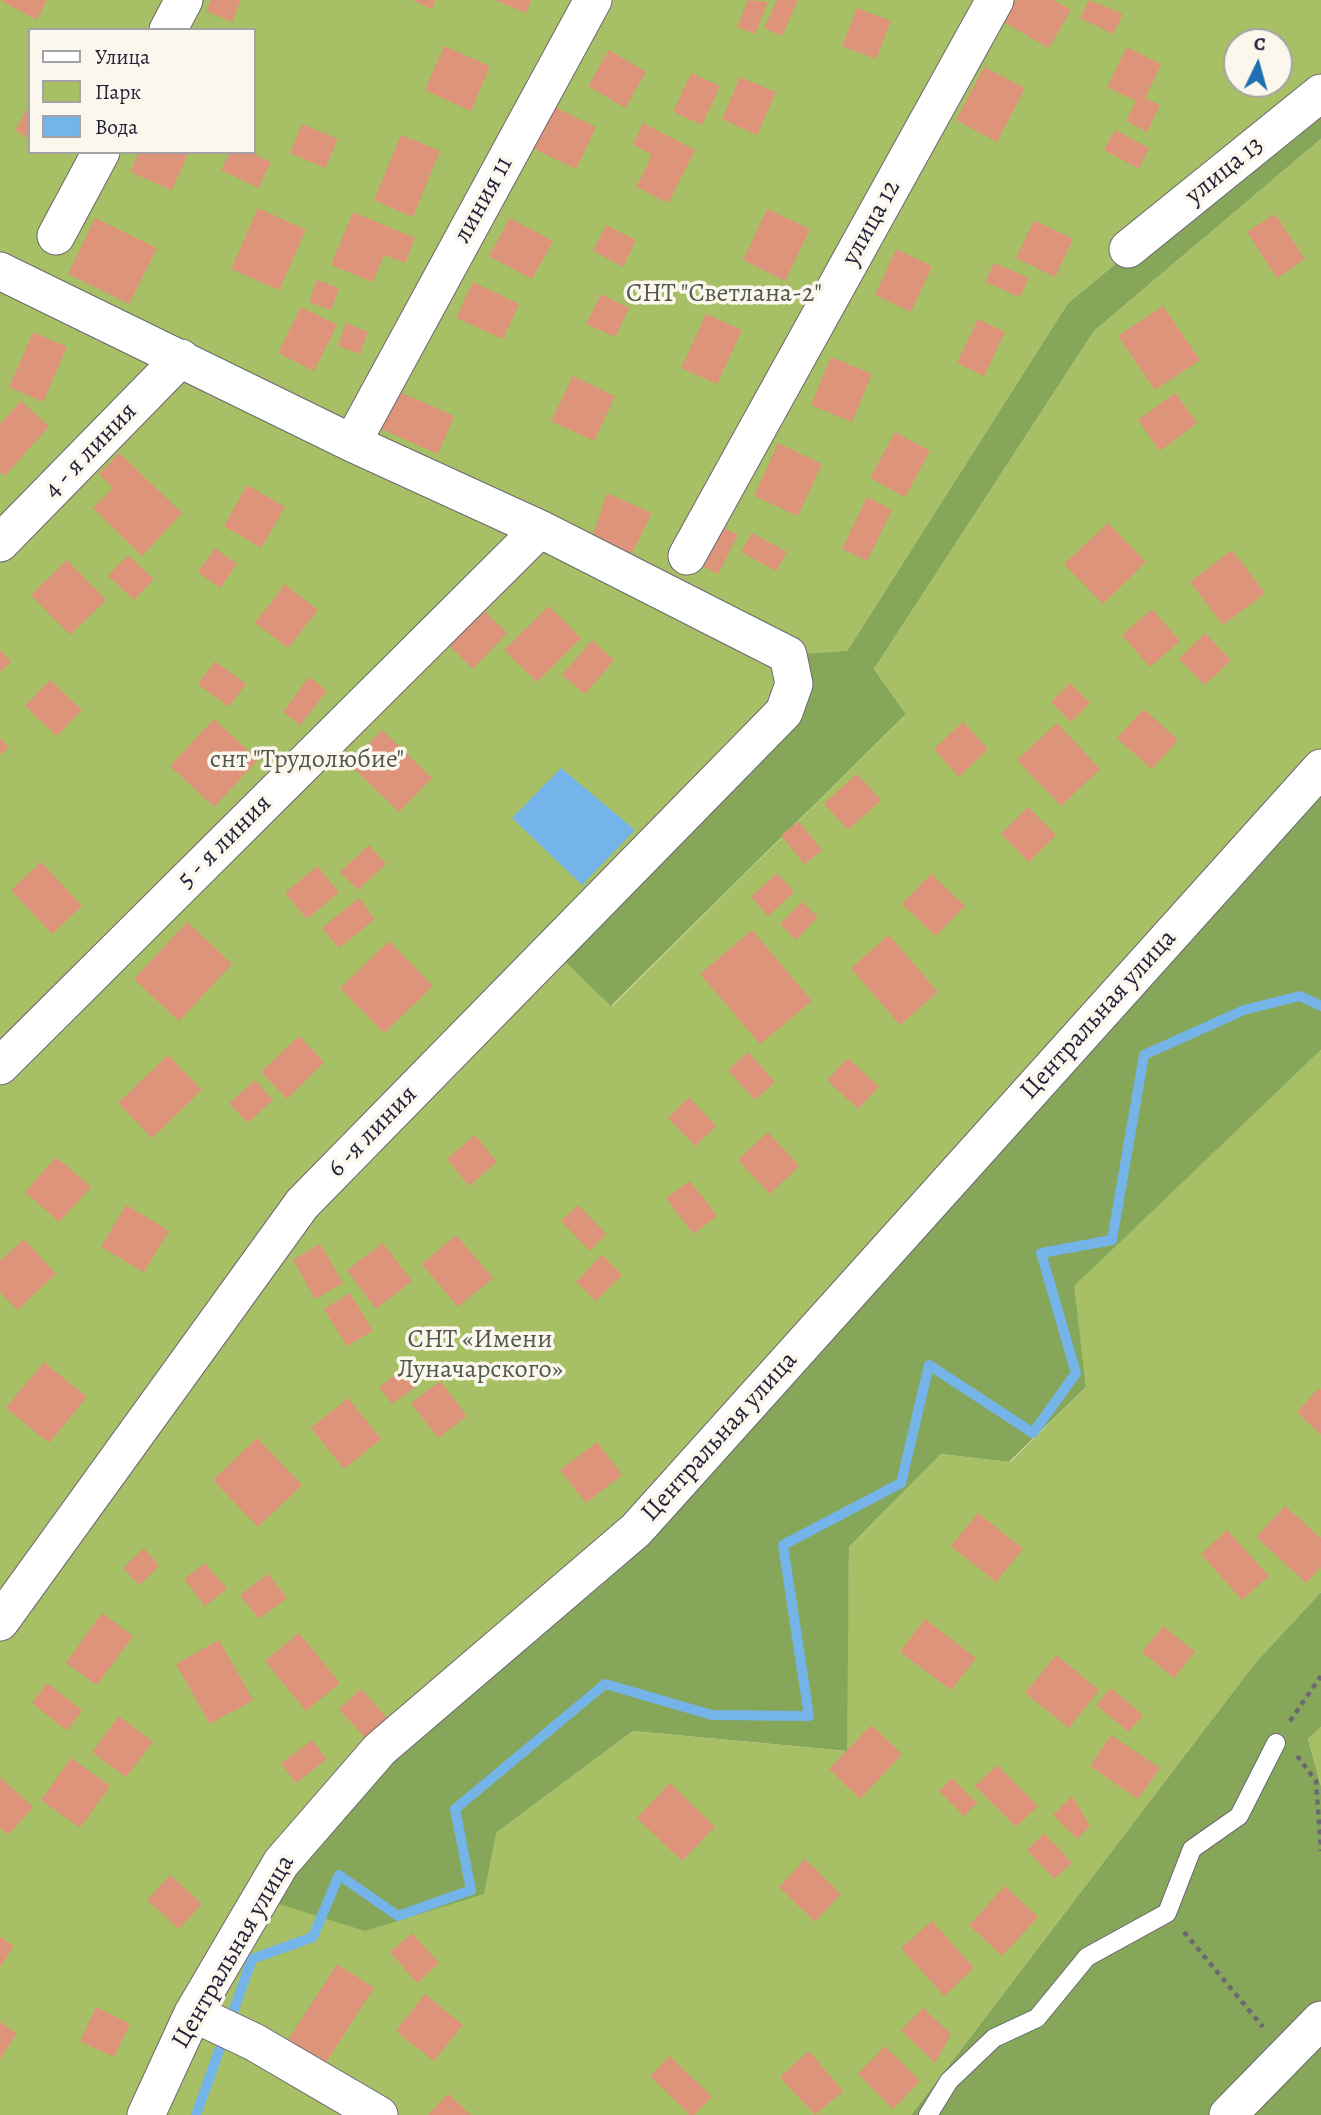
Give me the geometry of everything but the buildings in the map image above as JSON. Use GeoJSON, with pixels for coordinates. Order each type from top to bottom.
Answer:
{"type":"FeatureCollection","features":[{"type":"Feature","properties":{"kind":"street"},"geometry":{"type":"LineString","coordinates":[[169,28],[184,0]]}},
{"type":"Feature","properties":{"kind":"street","name":"линия 11"},"geometry":{"type":"LineString","coordinates":[[352,443],[593,0]]}},
{"type":"Feature","properties":{"kind":"street","name":"улица 12"},"geometry":{"type":"LineString","coordinates":[[687,556],[995,0]]}},
{"type":"Feature","properties":{"kind":"street","name":"улица 13"},"geometry":{"type":"LineString","coordinates":[[1128,249],[1321,93]]}},
{"type":"Feature","properties":{"kind":"street"},"geometry":{"type":"LineString","coordinates":[[56,236],[100,154]]}},
{"type":"Feature","properties":{"kind":"street"},"geometry":{"type":"LineString","coordinates":[[0,271],[352,443],[540,529]]}},
{"type":"Feature","properties":{"kind":"street","name":"4 - я линия"},"geometry":{"type":"LineString","coordinates":[[0,543],[181,358]]}},
{"type":"Feature","properties":{"kind":"street","name":"6 -я линия"},"geometry":{"type":"LineString","coordinates":[[0,1622],[302,1205],[784,712],[794,684],[788,655],[540,529]]}},
{"type":"Feature","properties":{"kind":"street","name":"5 - я линия"},"geometry":{"type":"LineString","coordinates":[[0,1066],[540,529]]}},
{"type":"Feature","properties":{"kind":"street","name":"Центральная улица"},"geometry":{"type":"LineString","coordinates":[[146,2115],[193,2013],[281,1863],[380,1749],[636,1530],[1321,768]]}},
{"type":"Feature","properties":{"kind":"street"},"geometry":{"type":"LineString","coordinates":[[193,2013],[254,2042],[379,2115]]}},
{"type":"Feature","properties":{"kind":"street"},"geometry":{"type":"LineString","coordinates":[[1228,2115],[1321,2020]]}},
{"type":"Feature","properties":{"kind":"lane"},"geometry":{"type":"LineString","coordinates":[[928,2115],[949,2081],[994,2038],[1037,2018],[1087,1957],[1167,1913],[1192,1849],[1239,1816],[1276,1743]]}},
{"type":"Feature","properties":{"kind":"path"},"geometry":{"type":"LineString","coordinates":[[1321,1676],[1304,1697],[1276,1743],[1297,1756],[1316,1781],[1321,1852]]}},
{"type":"Feature","properties":{"kind":"path"},"geometry":{"type":"LineString","coordinates":[[1167,1913],[1222,1974],[1285,2056]]}},
{"type":"Feature","properties":{"kind":"green space"},"geometry":{"type":"Polygon","coordinates":[[[0,0],[1321,0],[1321,94],[1068,303],[847,651],[553,949],[612,1006],[906,714],[874,669],[1094,331],[1321,139],[1321,768],[496,1833],[633,1731],[846,1751],[849,1547],[941,1454],[1010,1462],[1086,1387],[1073,1286],[1321,1050],[1321,1592],[1255,1663],[911,2115],[0,2115],[0,0]]]}},
{"type":"Feature","properties":{"kind":"green space"},"geometry":{"type":"Polygon","coordinates":[[[1321,94],[1321,139],[1094,331],[874,669],[906,714],[611,1006],[552,949],[784,712],[788,655],[847,651],[1068,303],[1321,94]]]}},
{"type":"Feature","properties":{"kind":"green space"},"geometry":{"type":"Polygon","coordinates":[[[1321,768],[1321,1050],[1074,1286],[1086,1387],[1009,1462],[941,1454],[849,1547],[847,1751],[633,1731],[496,1833],[484,1894],[365,1931],[260,1898],[302,1839],[636,1530],[1321,768]]]}},
{"type":"Feature","properties":{"kind":"green space"},"geometry":{"type":"Polygon","coordinates":[[[1321,1592],[1321,1727],[1308,1739],[1321,1786],[1321,2115],[911,2115],[1255,1663],[1321,1592]]]}},
{"type":"Feature","properties":{"kind":"green space"},"geometry":{"type":"Polygon","coordinates":[[[1321,1727],[1321,1786],[1308,1739],[1321,1727]]]}},
{"type":"Feature","properties":{"kind":"water"},"geometry":{"type":"Polygon","coordinates":[[[561,768],[635,830],[582,885],[512,818],[561,768]]]}},
{"type":"Feature","properties":{"kind":"waterway"},"geometry":{"type":"LineString","coordinates":[[196,2115],[252,1959],[313,1937],[339,1875],[398,1916],[471,1890],[455,1809],[605,1684],[712,1715],[809,1716],[783,1545],[901,1483],[929,1365],[1033,1433],[1076,1373],[1041,1253],[1112,1240],[1144,1055],[1244,1010],[1300,996],[1321,1006]]}},
{"type":"Feature","properties":{"kind":"park label","name":"СНТ \"Светлана-2\""},"geometry":{"type":"Point","coordinates":[724,295]}},
{"type":"Feature","properties":{"kind":"park label","name":"снт \"Трудолюбие\""},"geometry":{"type":"Point","coordinates":[307,761]}},
{"type":"Feature","properties":{"kind":"park label","name":"СНТ «Имени Луначарского»"},"geometry":{"type":"Point","coordinates":[480,1356]}}]}
